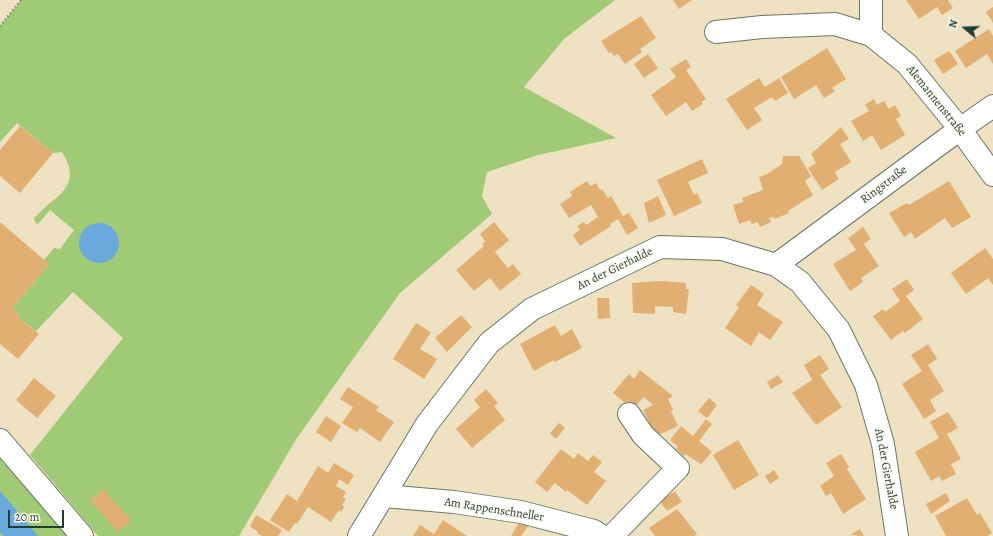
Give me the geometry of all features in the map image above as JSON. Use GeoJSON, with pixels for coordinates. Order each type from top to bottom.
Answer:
{"type":"FeatureCollection","features":[{"type":"Feature","properties":{"kind":"street"},"geometry":{"type":"LineString","coordinates":[[871,0],[872,35]]}},
{"type":"Feature","properties":{"kind":"street","name":"Alemannenstraße"},"geometry":{"type":"LineString","coordinates":[[716,32],[762,26],[835,24],[872,35],[907,64],[960,129],[993,175]]}},
{"type":"Feature","properties":{"kind":"street","name":"Ringstraße"},"geometry":{"type":"LineString","coordinates":[[776,265],[993,106]]}},
{"type":"Feature","properties":{"kind":"street","name":"An der Gierhalde"},"geometry":{"type":"LineString","coordinates":[[359,536],[427,424],[489,343],[532,309],[660,247],[722,249],[776,265],[800,282],[839,330],[866,385],[883,444],[897,536]]}},
{"type":"Feature","properties":{"kind":"street"},"geometry":{"type":"LineString","coordinates":[[612,536],[678,468],[643,435],[629,414]]}},
{"type":"Feature","properties":{"kind":"street"},"geometry":{"type":"LineString","coordinates":[[0,440],[82,536]]}},
{"type":"Feature","properties":{"kind":"street","name":"Am Rappenschneller"},"geometry":{"type":"LineString","coordinates":[[384,496],[454,502],[521,512],[594,531],[601,536]]}},
{"type":"Feature","properties":{"kind":"path"},"geometry":{"type":"LineString","coordinates":[[0,26],[21,0]]}},
{"type":"Feature","properties":{"kind":"green space"},"geometry":{"type":"Polygon","coordinates":[[[21,0],[615,0],[564,39],[524,87],[616,138],[538,155],[487,172],[482,196],[492,214],[400,293],[297,438],[239,536],[98,536],[30,455],[123,338],[73,292],[36,331],[17,316],[19,314],[12,309],[49,264],[44,260],[54,248],[60,249],[74,230],[50,210],[37,225],[34,219],[64,190],[68,183],[70,175],[68,165],[62,152],[53,153],[17,123],[0,142],[0,26],[21,0]]]}},
{"type":"Feature","properties":{"kind":"green space"},"geometry":{"type":"Polygon","coordinates":[[[0,452],[73,536],[0,536],[0,452]]]}},
{"type":"Feature","properties":{"kind":"water"},"geometry":{"type":"Polygon","coordinates":[[[99,223],[107,225],[113,229],[117,235],[119,243],[117,251],[113,257],[107,261],[99,263],[91,261],[85,257],[81,251],[79,243],[81,235],[85,229],[91,225],[99,223]]]}},
{"type":"Feature","properties":{"kind":"water"},"geometry":{"type":"Polygon","coordinates":[[[0,491],[38,536],[4,536],[0,532],[0,491]]]}},
{"type":"Feature","properties":{"kind":"building"},"geometry":{"type":"Polygon","coordinates":[[[673,0],[692,0],[679,9],[673,0]]]}},
{"type":"Feature","properties":{"kind":"building"},"geometry":{"type":"Polygon","coordinates":[[[906,0],[948,0],[953,8],[942,15],[937,7],[919,19],[906,0]]]}},
{"type":"Feature","properties":{"kind":"building"},"geometry":{"type":"Polygon","coordinates":[[[993,7],[993,23],[986,12],[993,7]]]}},
{"type":"Feature","properties":{"kind":"building"},"geometry":{"type":"Polygon","coordinates":[[[641,16],[656,38],[640,49],[642,52],[625,64],[618,54],[614,56],[611,52],[609,53],[601,41],[641,16]]]}},
{"type":"Feature","properties":{"kind":"building"},"geometry":{"type":"Polygon","coordinates":[[[989,29],[993,36],[993,64],[987,54],[966,68],[955,51],[989,29]]]}},
{"type":"Feature","properties":{"kind":"building"},"geometry":{"type":"Polygon","coordinates":[[[827,48],[846,79],[832,88],[835,91],[824,98],[816,85],[794,99],[781,77],[827,48]]]}},
{"type":"Feature","properties":{"kind":"building"},"geometry":{"type":"Polygon","coordinates":[[[949,51],[958,64],[943,74],[934,60],[949,51]]]}},
{"type":"Feature","properties":{"kind":"building"},"geometry":{"type":"Polygon","coordinates":[[[648,54],[658,68],[644,78],[634,64],[648,54]]]}},
{"type":"Feature","properties":{"kind":"building"},"geometry":{"type":"Polygon","coordinates":[[[686,59],[691,67],[686,70],[706,99],[701,102],[703,104],[692,111],[686,102],[666,116],[651,95],[676,77],[670,69],[686,59]]]}},
{"type":"Feature","properties":{"kind":"building"},"geometry":{"type":"Polygon","coordinates":[[[759,78],[765,87],[779,78],[788,93],[775,101],[772,97],[754,108],[762,120],[747,130],[726,99],[759,78]]]}},
{"type":"Feature","properties":{"kind":"building"},"geometry":{"type":"Polygon","coordinates":[[[874,99],[877,105],[884,101],[889,109],[895,105],[901,116],[896,119],[905,135],[881,150],[872,135],[863,141],[851,121],[869,111],[865,105],[874,99]]]}},
{"type":"Feature","properties":{"kind":"building"},"geometry":{"type":"Polygon","coordinates":[[[20,126],[53,153],[20,193],[0,176],[0,150],[20,126]]]}},
{"type":"Feature","properties":{"kind":"building"},"geometry":{"type":"Polygon","coordinates":[[[841,127],[849,139],[840,144],[851,162],[835,172],[839,179],[822,190],[808,168],[816,163],[811,154],[841,127]]]}},
{"type":"Feature","properties":{"kind":"building"},"geometry":{"type":"Polygon","coordinates":[[[783,156],[799,156],[811,176],[805,181],[813,195],[788,211],[789,213],[775,219],[774,217],[769,218],[771,222],[760,227],[758,222],[752,224],[750,220],[739,224],[733,205],[743,202],[742,198],[763,190],[759,177],[767,174],[782,164],[783,156]]]}},
{"type":"Feature","properties":{"kind":"building"},"geometry":{"type":"Polygon","coordinates":[[[702,159],[708,173],[688,182],[694,195],[697,193],[702,203],[674,216],[657,180],[702,159]]]}},
{"type":"Feature","properties":{"kind":"building"},"geometry":{"type":"Polygon","coordinates":[[[587,181],[591,186],[596,183],[600,190],[602,189],[608,198],[611,196],[623,216],[629,213],[638,228],[627,235],[618,219],[610,224],[611,226],[580,246],[573,235],[580,230],[577,226],[584,222],[586,225],[598,217],[591,205],[569,218],[560,204],[572,196],[570,192],[587,181]]]}},
{"type":"Feature","properties":{"kind":"building"},"geometry":{"type":"Polygon","coordinates":[[[949,181],[971,217],[952,228],[945,218],[915,239],[911,232],[904,237],[889,213],[907,203],[909,205],[949,181]]]}},
{"type":"Feature","properties":{"kind":"building"},"geometry":{"type":"Polygon","coordinates":[[[658,196],[666,215],[649,223],[644,203],[658,196]]]}},
{"type":"Feature","properties":{"kind":"building"},"geometry":{"type":"Polygon","coordinates":[[[0,222],[49,264],[12,309],[19,314],[17,316],[39,334],[18,359],[0,344],[0,222]]]}},
{"type":"Feature","properties":{"kind":"building"},"geometry":{"type":"Polygon","coordinates":[[[494,222],[509,240],[495,252],[508,268],[513,264],[521,274],[500,291],[490,278],[474,291],[456,270],[484,246],[482,244],[485,241],[480,234],[494,222]]]}},
{"type":"Feature","properties":{"kind":"building"},"geometry":{"type":"Polygon","coordinates":[[[863,227],[871,239],[864,244],[879,266],[861,278],[863,282],[850,291],[833,264],[856,250],[848,238],[863,227]]]}},
{"type":"Feature","properties":{"kind":"building"},"geometry":{"type":"Polygon","coordinates":[[[985,248],[993,259],[993,285],[988,278],[966,294],[951,273],[985,248]]]}},
{"type":"Feature","properties":{"kind":"building"},"geometry":{"type":"Polygon","coordinates":[[[907,279],[914,290],[906,296],[923,319],[905,333],[903,331],[891,340],[873,316],[883,309],[885,312],[900,301],[892,289],[907,279]]]}},
{"type":"Feature","properties":{"kind":"building"},"geometry":{"type":"Polygon","coordinates":[[[661,281],[686,283],[686,289],[689,289],[686,314],[673,312],[673,307],[655,306],[655,314],[633,313],[632,283],[661,281]]]}},
{"type":"Feature","properties":{"kind":"building"},"geometry":{"type":"Polygon","coordinates":[[[751,285],[764,294],[757,305],[783,322],[770,340],[759,332],[751,346],[725,328],[739,307],[736,305],[751,285]]]}},
{"type":"Feature","properties":{"kind":"building"},"geometry":{"type":"Polygon","coordinates":[[[597,298],[609,298],[610,318],[598,319],[597,298]]]}},
{"type":"Feature","properties":{"kind":"building"},"geometry":{"type":"Polygon","coordinates":[[[461,315],[472,327],[447,352],[435,338],[461,315]]]}},
{"type":"Feature","properties":{"kind":"building"},"geometry":{"type":"Polygon","coordinates":[[[416,323],[431,332],[420,349],[437,359],[424,379],[393,359],[416,323]]]}},
{"type":"Feature","properties":{"kind":"building"},"geometry":{"type":"Polygon","coordinates":[[[555,325],[561,336],[572,329],[582,348],[555,362],[554,360],[534,371],[520,344],[555,325]]]}},
{"type":"Feature","properties":{"kind":"building"},"geometry":{"type":"Polygon","coordinates":[[[928,344],[937,359],[928,365],[944,391],[930,400],[936,411],[924,419],[902,384],[922,371],[911,355],[928,344]]]}},
{"type":"Feature","properties":{"kind":"building"},"geometry":{"type":"Polygon","coordinates":[[[820,355],[829,369],[820,375],[842,407],[816,425],[792,393],[812,380],[804,365],[820,355]]]}},
{"type":"Feature","properties":{"kind":"building"},"geometry":{"type":"Polygon","coordinates":[[[640,370],[673,396],[668,399],[673,410],[671,411],[678,426],[656,436],[643,410],[653,405],[644,397],[633,409],[613,393],[629,374],[634,379],[640,370]]]}},
{"type":"Feature","properties":{"kind":"building"},"geometry":{"type":"Polygon","coordinates":[[[778,375],[783,382],[771,389],[767,382],[778,375]]]}},
{"type":"Feature","properties":{"kind":"building"},"geometry":{"type":"Polygon","coordinates":[[[34,378],[56,396],[37,418],[16,400],[34,378]]]}},
{"type":"Feature","properties":{"kind":"building"},"geometry":{"type":"Polygon","coordinates":[[[348,387],[379,407],[376,410],[394,422],[380,442],[360,428],[357,432],[342,423],[353,407],[340,399],[348,387]]]}},
{"type":"Feature","properties":{"kind":"building"},"geometry":{"type":"Polygon","coordinates":[[[486,389],[498,403],[494,406],[505,420],[472,448],[456,429],[480,407],[474,400],[486,389]]]}},
{"type":"Feature","properties":{"kind":"building"},"geometry":{"type":"Polygon","coordinates":[[[709,398],[717,405],[707,418],[698,411],[709,398]]]}},
{"type":"Feature","properties":{"kind":"building"},"geometry":{"type":"Polygon","coordinates":[[[948,412],[958,428],[947,434],[961,459],[951,464],[956,474],[942,481],[939,476],[931,481],[915,452],[939,438],[930,422],[948,412]]]}},
{"type":"Feature","properties":{"kind":"building"},"geometry":{"type":"Polygon","coordinates":[[[326,416],[341,426],[331,442],[316,432],[326,416]]]}},
{"type":"Feature","properties":{"kind":"building"},"geometry":{"type":"Polygon","coordinates":[[[706,419],[712,424],[699,441],[712,452],[701,464],[685,454],[684,456],[676,449],[678,447],[670,440],[681,426],[693,436],[706,419]]]}},
{"type":"Feature","properties":{"kind":"building"},"geometry":{"type":"Polygon","coordinates":[[[559,423],[565,428],[556,439],[550,433],[559,423]]]}},
{"type":"Feature","properties":{"kind":"building"},"geometry":{"type":"Polygon","coordinates":[[[738,440],[759,475],[734,490],[713,455],[738,440]]]}},
{"type":"Feature","properties":{"kind":"building"},"geometry":{"type":"Polygon","coordinates":[[[561,449],[574,459],[578,453],[588,461],[593,455],[602,462],[594,472],[606,481],[587,505],[555,483],[547,492],[535,482],[561,449]]]}},
{"type":"Feature","properties":{"kind":"building"},"geometry":{"type":"Polygon","coordinates":[[[841,454],[849,467],[847,469],[866,499],[843,514],[831,493],[826,496],[820,486],[834,476],[826,463],[841,454]]]}},
{"type":"Feature","properties":{"kind":"building"},"geometry":{"type":"Polygon","coordinates":[[[334,463],[354,475],[348,485],[339,479],[336,486],[346,492],[343,497],[346,499],[342,505],[344,507],[341,512],[339,510],[331,522],[308,507],[297,524],[295,523],[289,532],[270,520],[287,494],[297,501],[318,466],[328,473],[334,463]]]}},
{"type":"Feature","properties":{"kind":"building"},"geometry":{"type":"Polygon","coordinates":[[[774,470],[779,478],[770,484],[765,476],[774,470]]]}},
{"type":"Feature","properties":{"kind":"building"},"geometry":{"type":"Polygon","coordinates":[[[103,489],[131,521],[118,532],[90,500],[103,489]]]}},
{"type":"Feature","properties":{"kind":"building"},"geometry":{"type":"Polygon","coordinates":[[[675,491],[682,502],[667,511],[660,501],[675,491]]]}},
{"type":"Feature","properties":{"kind":"building"},"geometry":{"type":"Polygon","coordinates":[[[946,493],[950,501],[931,514],[926,504],[946,493]]]}},
{"type":"Feature","properties":{"kind":"building"},"geometry":{"type":"Polygon","coordinates":[[[967,498],[977,515],[980,513],[992,533],[987,536],[946,536],[935,516],[967,498]]]}},
{"type":"Feature","properties":{"kind":"building"},"geometry":{"type":"Polygon","coordinates":[[[677,509],[697,534],[695,536],[655,536],[649,528],[677,509]]]}},
{"type":"Feature","properties":{"kind":"building"},"geometry":{"type":"Polygon","coordinates":[[[256,515],[282,530],[278,536],[262,536],[257,533],[258,532],[250,526],[256,515]]]}},
{"type":"Feature","properties":{"kind":"building"},"geometry":{"type":"Polygon","coordinates":[[[443,520],[467,536],[413,536],[420,525],[434,534],[443,520]]]}},
{"type":"Feature","properties":{"kind":"building"},"geometry":{"type":"Polygon","coordinates":[[[520,521],[528,526],[521,536],[511,536],[520,521]]]}},
{"type":"Feature","properties":{"kind":"building"},"geometry":{"type":"Polygon","coordinates":[[[860,529],[864,536],[850,535],[860,529]]]}}]}
